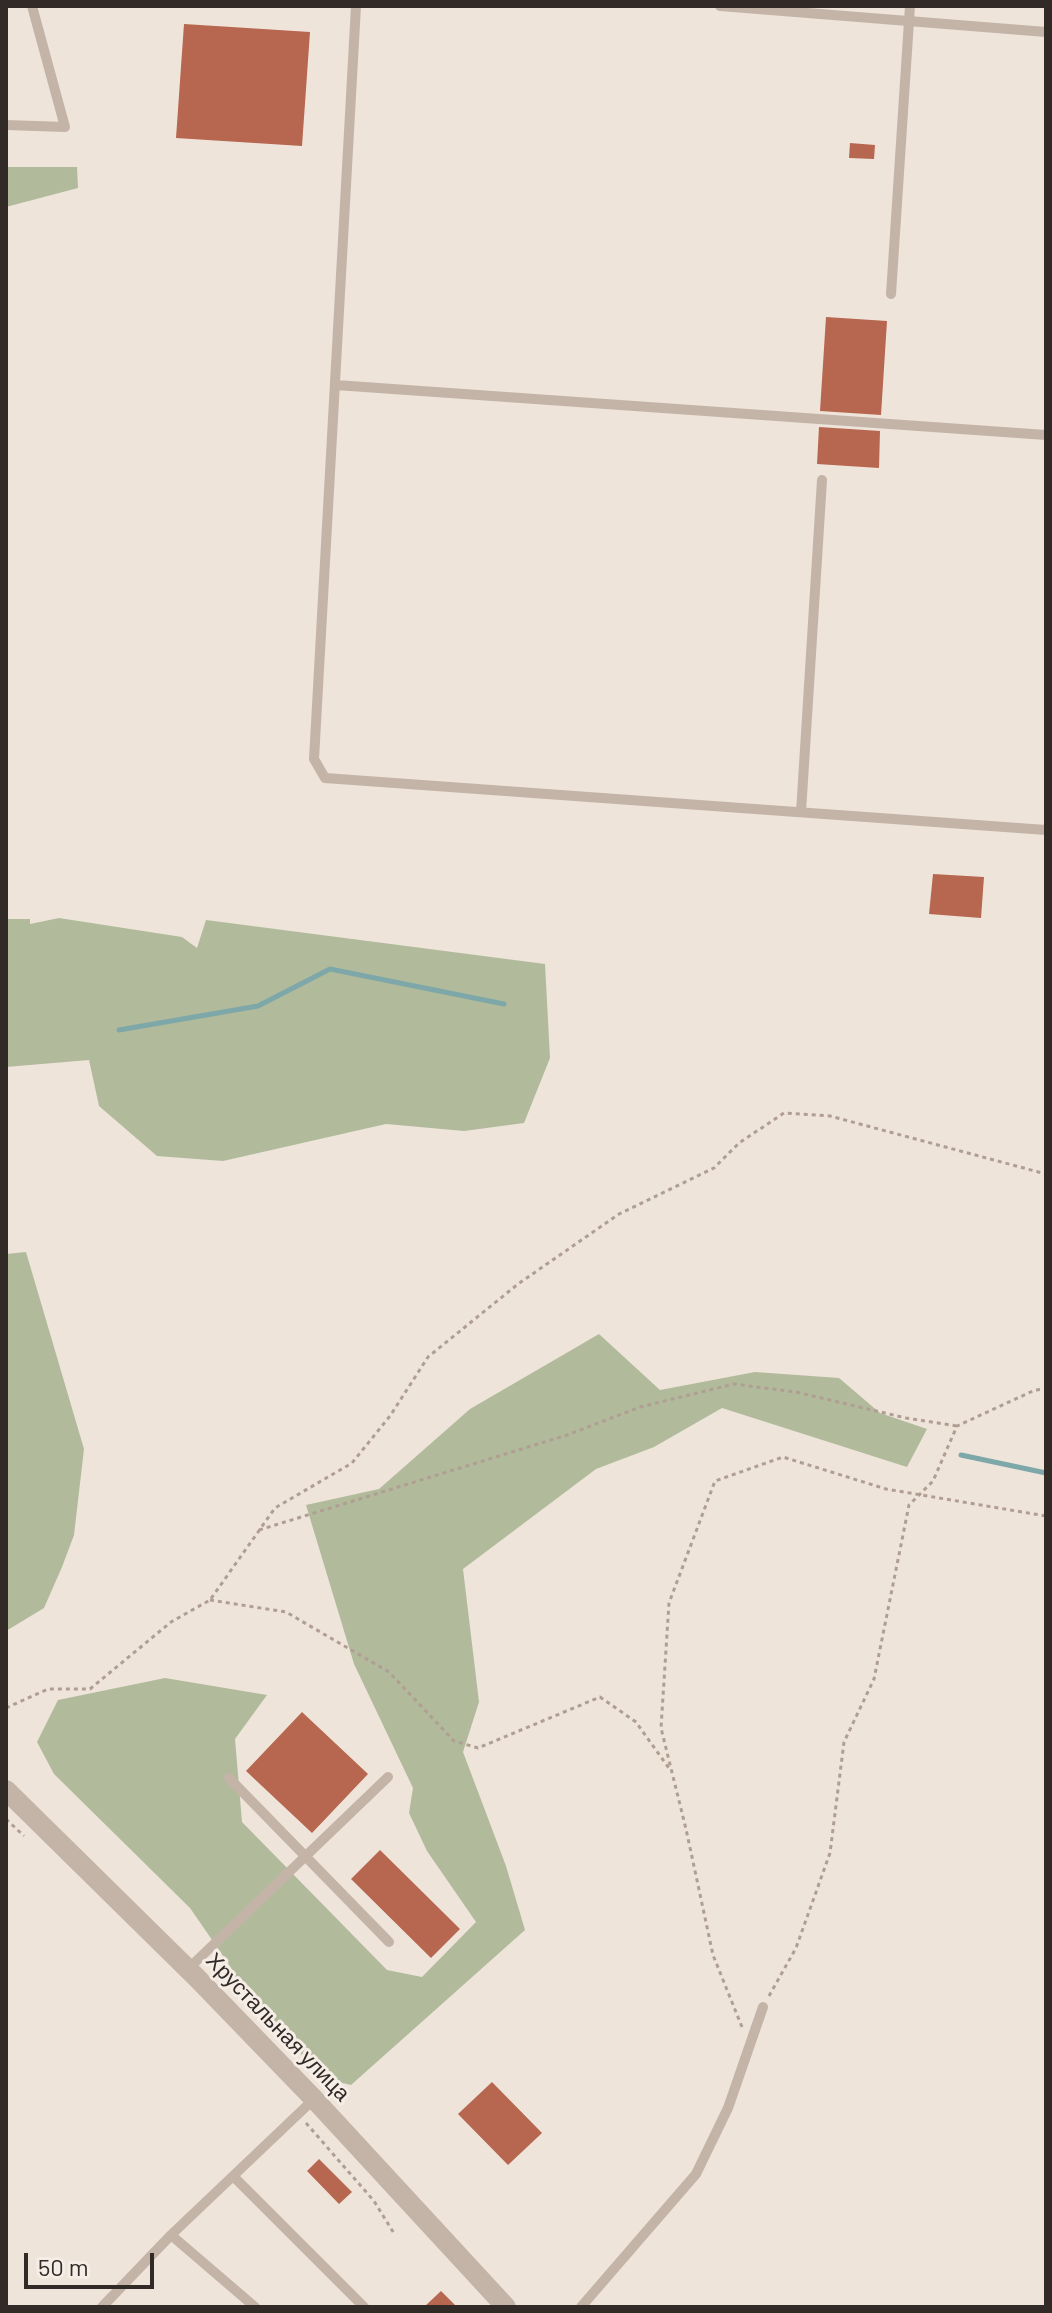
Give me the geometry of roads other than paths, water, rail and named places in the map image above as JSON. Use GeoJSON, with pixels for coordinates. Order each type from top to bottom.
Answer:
{"type":"FeatureCollection","features":[{"type":"Feature","properties":{"kind":"street","name":"Хрустальная улица"},"geometry":{"type":"LineString","coordinates":[[6,1790],[188,1969],[314,2099],[506,2307]]}},
{"type":"Feature","properties":{"kind":"lane"},"geometry":{"type":"LineString","coordinates":[[6,125],[65,127],[32,6]]}},
{"type":"Feature","properties":{"kind":"lane"},"geometry":{"type":"LineString","coordinates":[[356,6],[314,759],[325,778],[1046,830]]}},
{"type":"Feature","properties":{"kind":"lane"},"geometry":{"type":"LineString","coordinates":[[720,6],[1046,32]]}},
{"type":"Feature","properties":{"kind":"lane"},"geometry":{"type":"LineString","coordinates":[[891,294],[910,6]]}},
{"type":"Feature","properties":{"kind":"lane"},"geometry":{"type":"LineString","coordinates":[[336,385],[1046,435]]}},
{"type":"Feature","properties":{"kind":"lane"},"geometry":{"type":"LineString","coordinates":[[801,812],[822,480]]}},
{"type":"Feature","properties":{"kind":"lane"},"geometry":{"type":"LineString","coordinates":[[188,1969],[388,1777]]}},
{"type":"Feature","properties":{"kind":"lane"},"geometry":{"type":"LineString","coordinates":[[229,1778],[389,1942]]}},
{"type":"Feature","properties":{"kind":"lane"},"geometry":{"type":"LineString","coordinates":[[581,2307],[696,2174],[728,2108],[763,2007]]}},
{"type":"Feature","properties":{"kind":"lane"},"geometry":{"type":"LineString","coordinates":[[102,2307],[171,2235],[314,2099]]}},
{"type":"Feature","properties":{"kind":"lane"},"geometry":{"type":"LineString","coordinates":[[233,2176],[364,2307]]}},
{"type":"Feature","properties":{"kind":"lane"},"geometry":{"type":"LineString","coordinates":[[171,2235],[255,2307]]}},
{"type":"Feature","properties":{"kind":"waterway"},"geometry":{"type":"LineString","coordinates":[[119,1030],[258,1006],[330,969],[504,1004]]}},
{"type":"Feature","properties":{"kind":"waterway"},"geometry":{"type":"LineString","coordinates":[[961,1455],[1046,1473]]}}]}
